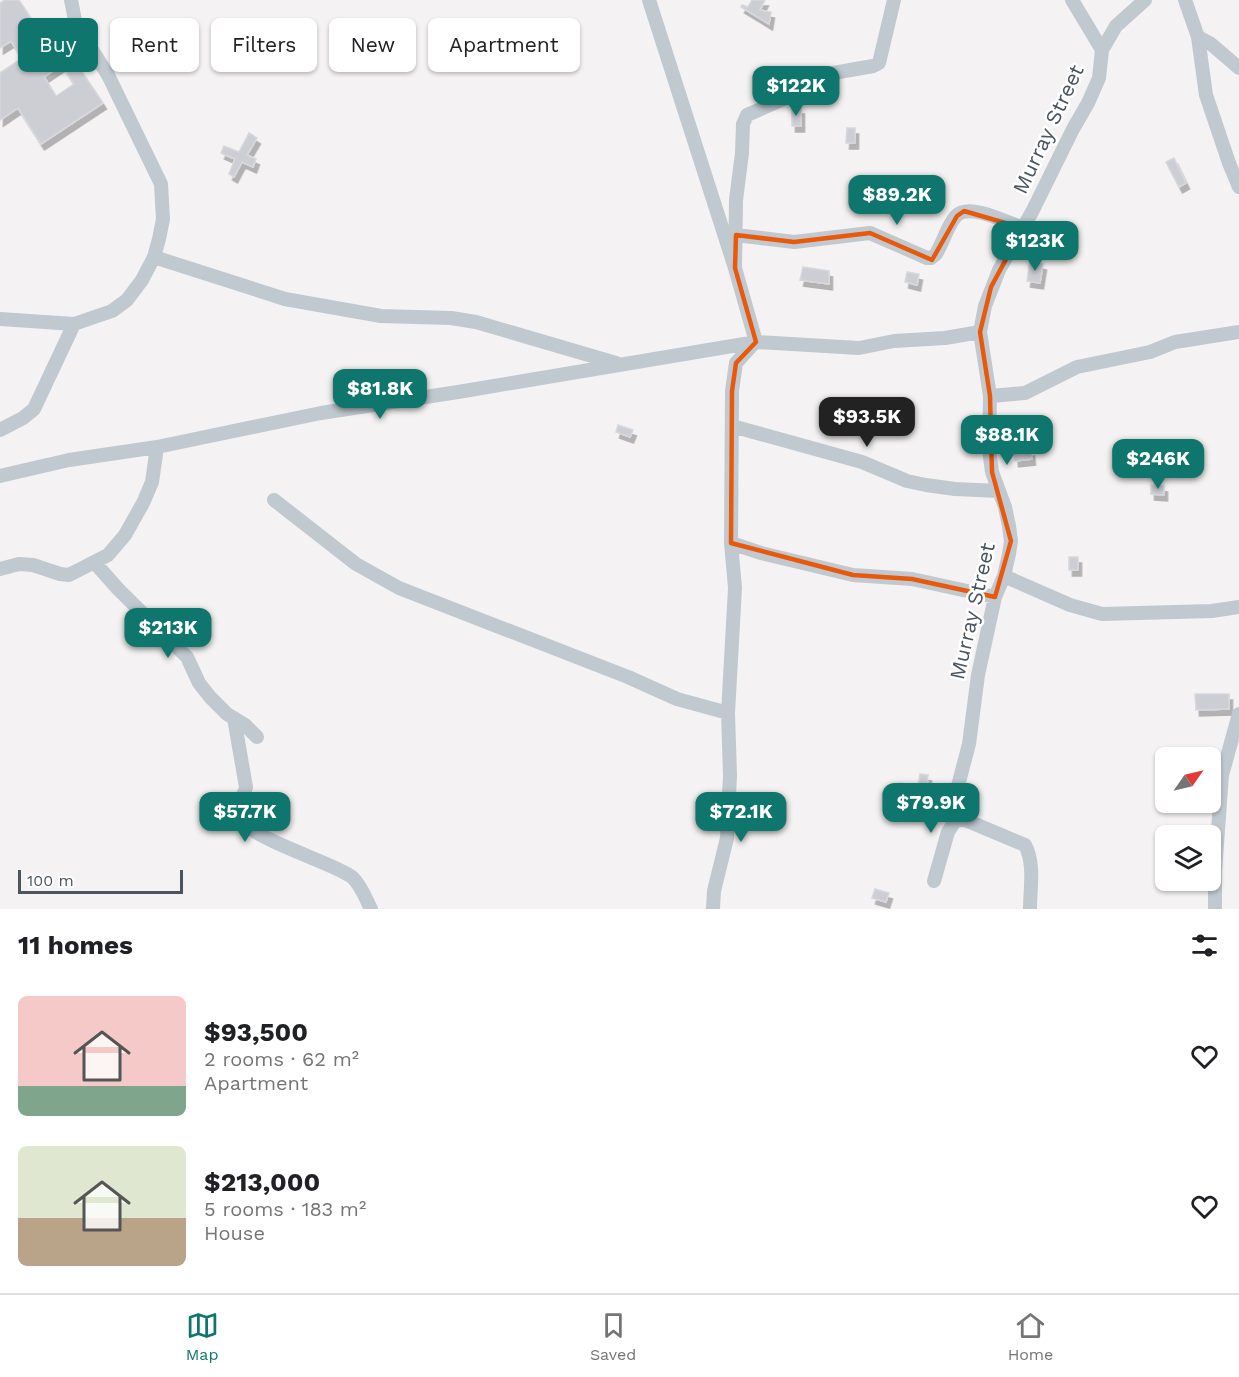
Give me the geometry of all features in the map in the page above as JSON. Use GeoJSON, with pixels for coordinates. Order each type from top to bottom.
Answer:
{"type":"FeatureCollection","features":[{"type":"Feature","properties":{"kind":"street"},"geometry":{"type":"LineString","coordinates":[[0,319],[74,324],[112,311],[127,300],[142,280],[154,257],[162,219],[161,184],[108,75],[76,25],[71,0]]}},
{"type":"Feature","properties":{"kind":"street"},"geometry":{"type":"LineString","coordinates":[[649,0],[735,268],[756,342]]}},
{"type":"Feature","properties":{"kind":"street"},"geometry":{"type":"LineString","coordinates":[[735,268],[736,200],[743,124],[747,115],[804,90],[822,75],[879,63],[894,0]]}},
{"type":"Feature","properties":{"kind":"street"},"geometry":{"type":"LineString","coordinates":[[1072,0],[1102,50]]}},
{"type":"Feature","properties":{"kind":"street","name":"Murray Street"},"geometry":{"type":"LineString","coordinates":[[963,819],[955,806],[955,793],[969,744],[978,675],[995,597],[1004,576],[1011,541],[1005,507],[992,472],[989,449],[990,396],[980,332],[985,306],[991,287],[1099,78],[1102,50],[1116,27],[1145,0]]}},
{"type":"Feature","properties":{"kind":"street"},"geometry":{"type":"LineString","coordinates":[[1185,0],[1198,37],[1206,94],[1228,163],[1239,187]]}},
{"type":"Feature","properties":{"kind":"street"},"geometry":{"type":"LineString","coordinates":[[1198,37],[1211,44],[1239,68]]}},
{"type":"Feature","properties":{"kind":"street"},"geometry":{"type":"LineString","coordinates":[[736,235],[794,243],[870,232],[931,258],[936,254],[957,216],[964,211],[978,211],[1023,228]]}},
{"type":"Feature","properties":{"kind":"street"},"geometry":{"type":"LineString","coordinates":[[154,257],[285,299],[381,316],[451,318],[476,322],[618,364]]}},
{"type":"Feature","properties":{"kind":"street"},"geometry":{"type":"LineString","coordinates":[[0,430],[23,418],[33,409],[74,324]]}},
{"type":"Feature","properties":{"kind":"street"},"geometry":{"type":"LineString","coordinates":[[0,476],[69,460],[157,447],[321,413],[480,389],[756,342],[859,348],[894,341],[945,339],[980,332]]}},
{"type":"Feature","properties":{"kind":"street"},"geometry":{"type":"LineString","coordinates":[[990,396],[1025,393],[1077,367],[1150,352],[1175,342],[1239,332]]}},
{"type":"Feature","properties":{"kind":"street"},"geometry":{"type":"LineString","coordinates":[[713,909],[714,891],[727,838],[729,808],[728,712],[735,588],[731,543],[732,391],[736,363],[756,342]]}},
{"type":"Feature","properties":{"kind":"street"},"geometry":{"type":"LineString","coordinates":[[732,426],[862,462],[916,483],[955,489],[999,491]]}},
{"type":"Feature","properties":{"kind":"street"},"geometry":{"type":"LineString","coordinates":[[0,569],[19,564],[65,575],[95,563],[115,549],[134,520],[152,482],[157,447]]}},
{"type":"Feature","properties":{"kind":"street"},"geometry":{"type":"LineString","coordinates":[[274,500],[356,564],[399,588],[628,677],[677,699],[728,712]]}},
{"type":"Feature","properties":{"kind":"street"},"geometry":{"type":"LineString","coordinates":[[731,543],[761,553],[853,575],[912,579],[995,597]]}},
{"type":"Feature","properties":{"kind":"street"},"geometry":{"type":"LineString","coordinates":[[95,563],[118,589],[176,644],[187,657],[204,690],[219,707],[257,736]]}},
{"type":"Feature","properties":{"kind":"street"},"geometry":{"type":"LineString","coordinates":[[1004,576],[1070,605],[1102,614],[1212,611],[1239,607]]}},
{"type":"Feature","properties":{"kind":"street"},"geometry":{"type":"LineString","coordinates":[[1215,909],[1215,871],[1222,775],[1239,714]]}},
{"type":"Feature","properties":{"kind":"street"},"geometry":{"type":"LineString","coordinates":[[234,718],[246,787],[244,796],[237,807],[236,813],[239,818],[254,831],[342,871],[354,879],[371,909]]}},
{"type":"Feature","properties":{"kind":"street"},"geometry":{"type":"LineString","coordinates":[[934,881],[948,832],[955,821],[963,819],[1025,845],[1030,862],[1030,909]]}},
{"type":"Feature","properties":{"kind":"highlighted area"},"geometry":{"type":"Polygon","coordinates":[[[964,211],[1023,228],[991,287],[980,332],[990,396],[992,472],[1011,541],[995,597],[912,579],[853,575],[731,543],[732,391],[736,363],[756,342],[735,268],[736,235],[794,242],[870,233],[932,260],[957,216],[964,211]]]}},
{"type":"Feature","properties":{"kind":"building"},"geometry":{"type":"Polygon","coordinates":[[[5,0],[19,0],[31,18],[18,18],[18,52],[11,41],[0,48],[0,3],[5,0]]]}},
{"type":"Feature","properties":{"kind":"building"},"geometry":{"type":"Polygon","coordinates":[[[752,0],[765,0],[760,10],[771,12],[769,24],[741,7],[742,5],[748,7],[752,0]]]}},
{"type":"Feature","properties":{"kind":"building"},"geometry":{"type":"Polygon","coordinates":[[[18,61],[18,72],[52,72],[44,77],[56,96],[74,84],[66,72],[82,72],[103,103],[41,144],[18,108],[0,120],[0,73],[18,61]]]}},
{"type":"Feature","properties":{"kind":"building"},"geometry":{"type":"Polygon","coordinates":[[[792,108],[801,108],[801,126],[792,126],[792,108]]]}},
{"type":"Feature","properties":{"kind":"building"},"geometry":{"type":"Polygon","coordinates":[[[847,128],[855,128],[855,143],[846,143],[847,128]]]}},
{"type":"Feature","properties":{"kind":"building"},"geometry":{"type":"Polygon","coordinates":[[[249,133],[257,138],[247,155],[256,159],[253,167],[242,162],[234,177],[229,174],[235,159],[221,153],[224,146],[239,152],[249,133]]]}},
{"type":"Feature","properties":{"kind":"building"},"geometry":{"type":"Polygon","coordinates":[[[1174,158],[1186,183],[1179,187],[1166,162],[1174,158]]]}},
{"type":"Feature","properties":{"kind":"building"},"geometry":{"type":"Polygon","coordinates":[[[1030,261],[1043,264],[1040,283],[1027,281],[1030,261]]]}},
{"type":"Feature","properties":{"kind":"building"},"geometry":{"type":"Polygon","coordinates":[[[803,267],[829,271],[829,284],[800,280],[803,267]]]}},
{"type":"Feature","properties":{"kind":"building"},"geometry":{"type":"Polygon","coordinates":[[[907,272],[919,274],[917,285],[905,282],[907,272]]]}},
{"type":"Feature","properties":{"kind":"building"},"geometry":{"type":"Polygon","coordinates":[[[618,425],[633,430],[630,437],[616,432],[618,425]]]}},
{"type":"Feature","properties":{"kind":"building"},"geometry":{"type":"Polygon","coordinates":[[[1031,450],[1032,459],[1015,461],[1014,451],[1031,450]]]}},
{"type":"Feature","properties":{"kind":"building"},"geometry":{"type":"Polygon","coordinates":[[[1151,485],[1164,486],[1164,495],[1151,494],[1151,485]]]}},
{"type":"Feature","properties":{"kind":"building"},"geometry":{"type":"Polygon","coordinates":[[[1069,557],[1078,557],[1078,570],[1069,570],[1069,557]]]}},
{"type":"Feature","properties":{"kind":"building"},"geometry":{"type":"Polygon","coordinates":[[[1195,694],[1229,694],[1229,709],[1196,710],[1195,694]]]}},
{"type":"Feature","properties":{"kind":"building"},"geometry":{"type":"Polygon","coordinates":[[[920,774],[928,775],[927,788],[918,787],[920,774]]]}},
{"type":"Feature","properties":{"kind":"building"},"geometry":{"type":"Polygon","coordinates":[[[900,783],[911,785],[910,794],[899,792],[900,783]]]}},
{"type":"Feature","properties":{"kind":"building"},"geometry":{"type":"Polygon","coordinates":[[[875,889],[889,893],[886,902],[872,898],[875,889]]]}}]}
